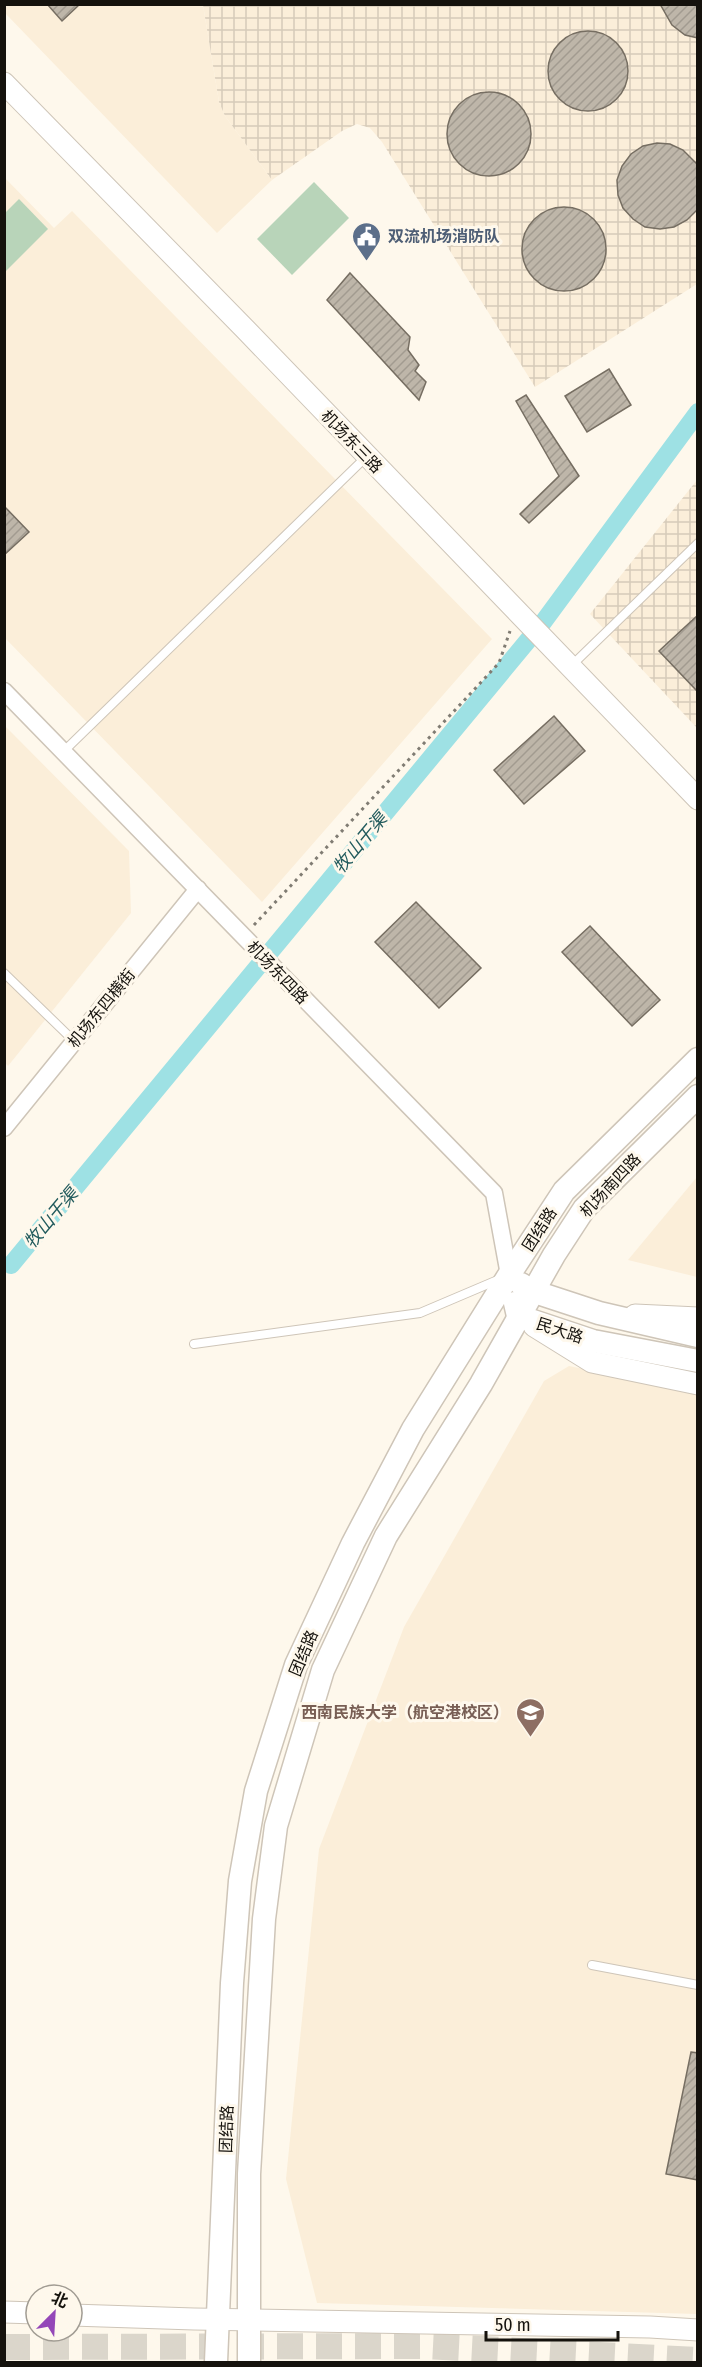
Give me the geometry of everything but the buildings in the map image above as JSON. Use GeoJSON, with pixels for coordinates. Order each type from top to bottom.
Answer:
{"type":"FeatureCollection","features":[{"type":"Feature","properties":{"kind":"main road","name":"团结路"},"geometry":{"type":"LineString","coordinates":[[216,2362],[232,1983],[240,1881],[256,1791],[296,1665],[353,1543],[413,1429],[564,1191],[698,1059]]}},
{"type":"Feature","properties":{"kind":"main road","name":"机场南四路"},"geometry":{"type":"LineString","coordinates":[[518,1316],[584,1209],[698,1096]]}},
{"type":"Feature","properties":{"kind":"main road","name":"民大路"},"geometry":{"type":"LineString","coordinates":[[509,1275],[532,1291],[598,1313],[698,1336]]}},
{"type":"Feature","properties":{"kind":"main road","name":"民大路"},"geometry":{"type":"LineString","coordinates":[[509,1275],[518,1316],[593,1341],[698,1361]]}},
{"type":"Feature","properties":{"kind":"main road","name":"团结路"},"geometry":{"type":"LineString","coordinates":[[249,2362],[249,2174],[264,1919],[276,1826],[324,1670],[386,1536],[481,1384],[518,1316]]}},
{"type":"Feature","properties":{"kind":"street","name":"机场东三路"},"geometry":{"type":"LineString","coordinates":[[4,83],[698,800]]}},
{"type":"Feature","properties":{"kind":"street","name":"机场东四路"},"geometry":{"type":"LineString","coordinates":[[4,691],[494,1193],[509,1275]]}},
{"type":"Feature","properties":{"kind":"street","name":"机场东四横街"},"geometry":{"type":"LineString","coordinates":[[4,1128],[198,889]]}},
{"type":"Feature","properties":{"kind":"street"},"geometry":{"type":"LineString","coordinates":[[598,1313],[698,1318]]}},
{"type":"Feature","properties":{"kind":"street"},"geometry":{"type":"LineString","coordinates":[[518,1316],[592,1362],[698,1384]]}},
{"type":"Feature","properties":{"kind":"street"},"geometry":{"type":"LineString","coordinates":[[4,2312],[24,2313]]}},
{"type":"Feature","properties":{"kind":"street"},"geometry":{"type":"LineString","coordinates":[[84,2315],[218,2320],[650,2326],[698,2330]]}},
{"type":"Feature","properties":{"kind":"lane"},"geometry":{"type":"LineString","coordinates":[[63,752],[367,456]]}},
{"type":"Feature","properties":{"kind":"lane"},"geometry":{"type":"LineString","coordinates":[[570,667],[696,546]]}},
{"type":"Feature","properties":{"kind":"lane"},"geometry":{"type":"LineString","coordinates":[[4,973],[74,1041]]}},
{"type":"Feature","properties":{"kind":"lane"},"geometry":{"type":"LineString","coordinates":[[194,1344],[420,1314],[509,1275]]}},
{"type":"Feature","properties":{"kind":"lane"},"geometry":{"type":"LineString","coordinates":[[592,1965],[698,1985]]}},
{"type":"Feature","properties":{"kind":"path"},"geometry":{"type":"LineString","coordinates":[[245,938],[499,663],[516,613]]}},
{"type":"Feature","properties":{"kind":"shaded area"},"geometry":{"type":"Polygon","coordinates":[[[5,4],[203,5],[219,102],[225,116],[272,180],[217,233],[5,13],[5,4]]]}},
{"type":"Feature","properties":{"kind":"shaded area"},"geometry":{"type":"Polygon","coordinates":[[[203,5],[697,5],[697,284],[535,387],[382,142],[370,128],[357,124],[342,131],[272,180],[225,116],[219,102],[203,5]]]}},
{"type":"Feature","properties":{"kind":"shaded area"},"geometry":{"type":"Polygon","coordinates":[[[4,177],[54,228],[72,211],[492,639],[262,902],[5,638],[4,177]]]}},
{"type":"Feature","properties":{"kind":"shaded area"},"geometry":{"type":"Polygon","coordinates":[[[697,480],[697,728],[590,614],[697,480]]]}},
{"type":"Feature","properties":{"kind":"shaded area"},"geometry":{"type":"Polygon","coordinates":[[[4,725],[129,851],[131,913],[8,1066],[4,1062],[4,725]]]}},
{"type":"Feature","properties":{"kind":"shaded area"},"geometry":{"type":"Polygon","coordinates":[[[697,1177],[697,1277],[628,1260],[697,1177]]]}},
{"type":"Feature","properties":{"kind":"shaded area","name":"西南民族大学（航空港校区）"},"geometry":{"type":"Polygon","coordinates":[[[569,1366],[697,1392],[697,2314],[317,2303],[286,2179],[319,1849],[404,1627],[544,1381],[569,1366]]]}},
{"type":"Feature","properties":{"kind":"green space"},"geometry":{"type":"Polygon","coordinates":[[[314,182],[349,218],[292,275],[257,239],[314,182]]]}},
{"type":"Feature","properties":{"kind":"green space"},"geometry":{"type":"Polygon","coordinates":[[[19,199],[48,229],[5,272],[5,213],[19,199]]]}},
{"type":"Feature","properties":{"kind":"waterway","name":"牧山干渠"},"geometry":{"type":"LineString","coordinates":[[11,1265],[544,621],[698,412]]}},
{"type":"Feature","properties":{"kind":"tunnel"},"geometry":{"type":"LineString","coordinates":[[4,2347],[425,2346],[698,2360]]}},
{"type":"Feature","properties":{"kind":"place","name":"双流机场消防队"},"geometry":{"type":"Point","coordinates":[367,262]}},
{"type":"Feature","properties":{"kind":"place","name":"西南民族大学（航空港校区）"},"geometry":{"type":"Point","coordinates":[530,1738]}}]}
